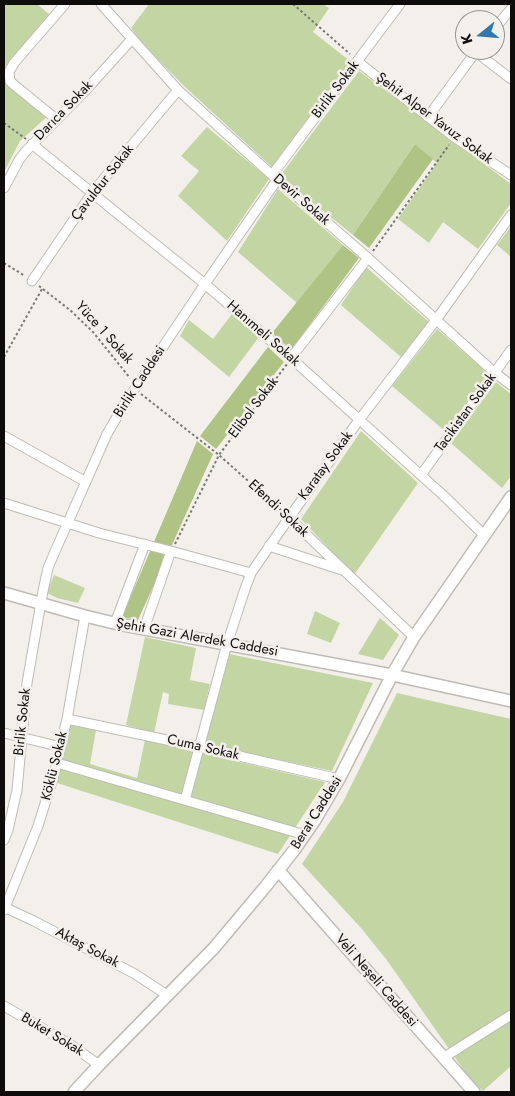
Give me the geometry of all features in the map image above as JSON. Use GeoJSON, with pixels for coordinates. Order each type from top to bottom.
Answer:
{"type":"FeatureCollection","features":[{"type":"Feature","properties":{"kind":"street"},"geometry":{"type":"LineString","coordinates":[[56,119],[10,81],[9,72],[14,63],[65,4]]}},
{"type":"Feature","properties":{"kind":"street","name":"Devir Sokak"},"geometry":{"type":"LineString","coordinates":[[101,4],[178,90],[495,373],[511,385]]}},
{"type":"Feature","properties":{"kind":"street","name":"Birlik Sokak"},"geometry":{"type":"LineString","coordinates":[[274,177],[400,4]]}},
{"type":"Feature","properties":{"kind":"street","name":"Darıca Sokak"},"geometry":{"type":"LineString","coordinates":[[4,188],[19,160],[32,144],[85,91],[132,38]]}},
{"type":"Feature","properties":{"kind":"street"},"geometry":{"type":"LineString","coordinates":[[428,117],[470,60]]}},
{"type":"Feature","properties":{"kind":"street"},"geometry":{"type":"LineString","coordinates":[[488,60],[511,79]]}},
{"type":"Feature","properties":{"kind":"street","name":"Şehit Alper Yavuz Sokak"},"geometry":{"type":"LineString","coordinates":[[358,62],[454,137],[511,176]]}},
{"type":"Feature","properties":{"kind":"street","name":"Çavuldur Sokak"},"geometry":{"type":"LineString","coordinates":[[32,280],[92,193],[178,90]]}},
{"type":"Feature","properties":{"kind":"street","name":"Hanımeli Sokak"},"geometry":{"type":"LineString","coordinates":[[32,144],[205,284],[291,358],[444,496],[484,535]]}},
{"type":"Feature","properties":{"kind":"street","name":"Birlik Caddesi"},"geometry":{"type":"LineString","coordinates":[[41,604],[48,568],[107,434],[124,405],[274,177]]}},
{"type":"Feature","properties":{"kind":"street","name":"Karatay Sokak"},"geometry":{"type":"LineString","coordinates":[[185,800],[227,644],[251,573],[359,420],[436,320],[511,217]]}},
{"type":"Feature","properties":{"kind":"street"},"geometry":{"type":"LineString","coordinates":[[291,358],[368,258]]}},
{"type":"Feature","properties":{"kind":"street","name":"Tacikistan Sokak"},"geometry":{"type":"LineString","coordinates":[[420,474],[511,350]]}},
{"type":"Feature","properties":{"kind":"street"},"geometry":{"type":"LineString","coordinates":[[4,436],[86,482]]}},
{"type":"Feature","properties":{"kind":"street","name":"Berat Caddesi"},"geometry":{"type":"LineString","coordinates":[[74,1092],[98,1065],[214,948],[305,835],[339,779],[392,675],[414,637],[511,497]]}},
{"type":"Feature","properties":{"kind":"street"},"geometry":{"type":"LineString","coordinates":[[4,503],[99,533],[251,573]]}},
{"type":"Feature","properties":{"kind":"street","name":"Efendi Sokak"},"geometry":{"type":"LineString","coordinates":[[289,518],[414,637]]}},
{"type":"Feature","properties":{"kind":"street"},"geometry":{"type":"LineString","coordinates":[[115,624],[145,544]]}},
{"type":"Feature","properties":{"kind":"street"},"geometry":{"type":"LineString","coordinates":[[269,546],[344,571]]}},
{"type":"Feature","properties":{"kind":"street"},"geometry":{"type":"LineString","coordinates":[[144,629],[171,551]]}},
{"type":"Feature","properties":{"kind":"street","name":"Şehit Gazi Alerdek Caddesi"},"geometry":{"type":"LineString","coordinates":[[4,593],[115,624],[392,675],[511,701]]}},
{"type":"Feature","properties":{"kind":"street","name":"Birlik Sokak"},"geometry":{"type":"LineString","coordinates":[[4,840],[8,830],[8,809],[17,790],[27,683],[41,604]]}},
{"type":"Feature","properties":{"kind":"street","name":"Köklü Sokak"},"geometry":{"type":"LineString","coordinates":[[4,908],[46,805],[67,719],[85,616]]}},
{"type":"Feature","properties":{"kind":"street","name":"Cuma Sokak"},"geometry":{"type":"LineString","coordinates":[[67,719],[339,779]]}},
{"type":"Feature","properties":{"kind":"street"},"geometry":{"type":"LineString","coordinates":[[4,733],[61,746]]}},
{"type":"Feature","properties":{"kind":"street"},"geometry":{"type":"LineString","coordinates":[[57,763],[305,835]]}},
{"type":"Feature","properties":{"kind":"street","name":"Veli Neşeli Caddesi"},"geometry":{"type":"LineString","coordinates":[[278,870],[474,1092]]}},
{"type":"Feature","properties":{"kind":"street","name":"Aktaş Sokak"},"geometry":{"type":"LineString","coordinates":[[4,908],[34,921],[135,974],[167,995]]}},
{"type":"Feature","properties":{"kind":"street","name":"Buket Sokak"},"geometry":{"type":"LineString","coordinates":[[4,1006],[71,1045],[98,1065]]}},
{"type":"Feature","properties":{"kind":"street"},"geometry":{"type":"LineString","coordinates":[[443,1058],[511,1015]]}},
{"type":"Feature","properties":{"kind":"path"},"geometry":{"type":"LineString","coordinates":[[293,4],[350,54]]}},
{"type":"Feature","properties":{"kind":"path"},"geometry":{"type":"LineString","coordinates":[[4,123],[32,144]]}},
{"type":"Feature","properties":{"kind":"path"},"geometry":{"type":"LineString","coordinates":[[368,258],[454,137]]}},
{"type":"Feature","properties":{"kind":"path","name":"Yüce 1 Sokak"},"geometry":{"type":"LineString","coordinates":[[4,263],[32,280],[70,310],[93,332],[136,387]]}},
{"type":"Feature","properties":{"kind":"path"},"geometry":{"type":"LineString","coordinates":[[4,357],[42,288]]}},
{"type":"Feature","properties":{"kind":"path","name":"Elibol Sokak"},"geometry":{"type":"LineString","coordinates":[[171,551],[219,454],[291,358]]}},
{"type":"Feature","properties":{"kind":"path","name":"Efendi Sokak"},"geometry":{"type":"LineString","coordinates":[[136,387],[219,454],[289,518]]}},
{"type":"Feature","properties":{"kind":"green space"},"geometry":{"type":"Polygon","coordinates":[[[4,4],[37,4],[50,15],[4,68],[4,4]]]}},
{"type":"Feature","properties":{"kind":"green space"},"geometry":{"type":"Polygon","coordinates":[[[149,4],[323,4],[329,8],[313,32],[350,61],[272,167],[184,86],[141,42],[131,28],[149,4]]]}},
{"type":"Feature","properties":{"kind":"green space"},"geometry":{"type":"Polygon","coordinates":[[[359,71],[511,184],[511,203],[478,249],[443,222],[429,243],[398,219],[437,163],[415,144],[353,235],[280,176],[359,71]]]}},
{"type":"Feature","properties":{"kind":"green space"},"geometry":{"type":"Polygon","coordinates":[[[4,78],[49,115],[20,141],[4,172],[4,78]]]}},
{"type":"Feature","properties":{"kind":"green space"},"geometry":{"type":"Polygon","coordinates":[[[207,127],[269,179],[227,241],[178,196],[199,171],[181,156],[207,127]]]}},
{"type":"Feature","properties":{"kind":"green space"},"geometry":{"type":"Polygon","coordinates":[[[415,144],[433,159],[369,248],[353,235],[415,144]]]}},
{"type":"Feature","properties":{"kind":"green space"},"geometry":{"type":"Polygon","coordinates":[[[278,189],[343,245],[297,303],[238,252],[278,189]]]}},
{"type":"Feature","properties":{"kind":"green space"},"geometry":{"type":"Polygon","coordinates":[[[511,226],[511,257],[497,245],[511,226]]]}},
{"type":"Feature","properties":{"kind":"green space"},"geometry":{"type":"Polygon","coordinates":[[[343,245],[359,258],[291,350],[272,333],[343,245]]]}},
{"type":"Feature","properties":{"kind":"green space"},"geometry":{"type":"Polygon","coordinates":[[[366,267],[429,322],[401,357],[341,305],[366,267]]]}},
{"type":"Feature","properties":{"kind":"green space"},"geometry":{"type":"Polygon","coordinates":[[[232,314],[259,337],[229,377],[180,336],[189,320],[213,339],[232,314]]]}},
{"type":"Feature","properties":{"kind":"green space"},"geometry":{"type":"Polygon","coordinates":[[[437,329],[488,373],[445,431],[392,386],[437,329]]]}},
{"type":"Feature","properties":{"kind":"green space"},"geometry":{"type":"Polygon","coordinates":[[[268,347],[284,362],[216,449],[200,436],[268,347]]]}},
{"type":"Feature","properties":{"kind":"green space"},"geometry":{"type":"Polygon","coordinates":[[[496,382],[511,394],[511,476],[502,488],[451,443],[496,382]]]}},
{"type":"Feature","properties":{"kind":"green space"},"geometry":{"type":"Polygon","coordinates":[[[361,431],[418,483],[354,575],[301,519],[361,431]]]}},
{"type":"Feature","properties":{"kind":"green space"},"geometry":{"type":"Polygon","coordinates":[[[197,441],[213,454],[138,620],[122,617],[197,441]]]}},
{"type":"Feature","properties":{"kind":"green space"},"geometry":{"type":"Polygon","coordinates":[[[54,575],[85,588],[78,603],[57,598],[47,593],[54,575]]]}},
{"type":"Feature","properties":{"kind":"green space"},"geometry":{"type":"Polygon","coordinates":[[[315,611],[340,623],[331,643],[307,634],[315,611]]]}},
{"type":"Feature","properties":{"kind":"green space"},"geometry":{"type":"Polygon","coordinates":[[[380,618],[399,635],[383,660],[358,654],[380,618]]]}},
{"type":"Feature","properties":{"kind":"green space"},"geometry":{"type":"Polygon","coordinates":[[[145,637],[196,648],[190,680],[210,684],[204,710],[168,704],[169,694],[163,692],[154,733],[126,725],[145,637]]]}},
{"type":"Feature","properties":{"kind":"green space"},"geometry":{"type":"Polygon","coordinates":[[[229,654],[373,683],[332,771],[203,744],[229,654]]]}},
{"type":"Feature","properties":{"kind":"green space"},"geometry":{"type":"Polygon","coordinates":[[[397,693],[511,719],[511,1066],[483,1091],[468,1076],[386,959],[361,928],[302,864],[343,802],[397,693]]]}},
{"type":"Feature","properties":{"kind":"green space"},"geometry":{"type":"Polygon","coordinates":[[[70,725],[96,730],[90,764],[137,778],[145,740],[325,782],[278,854],[57,783],[70,725]]]}}]}
